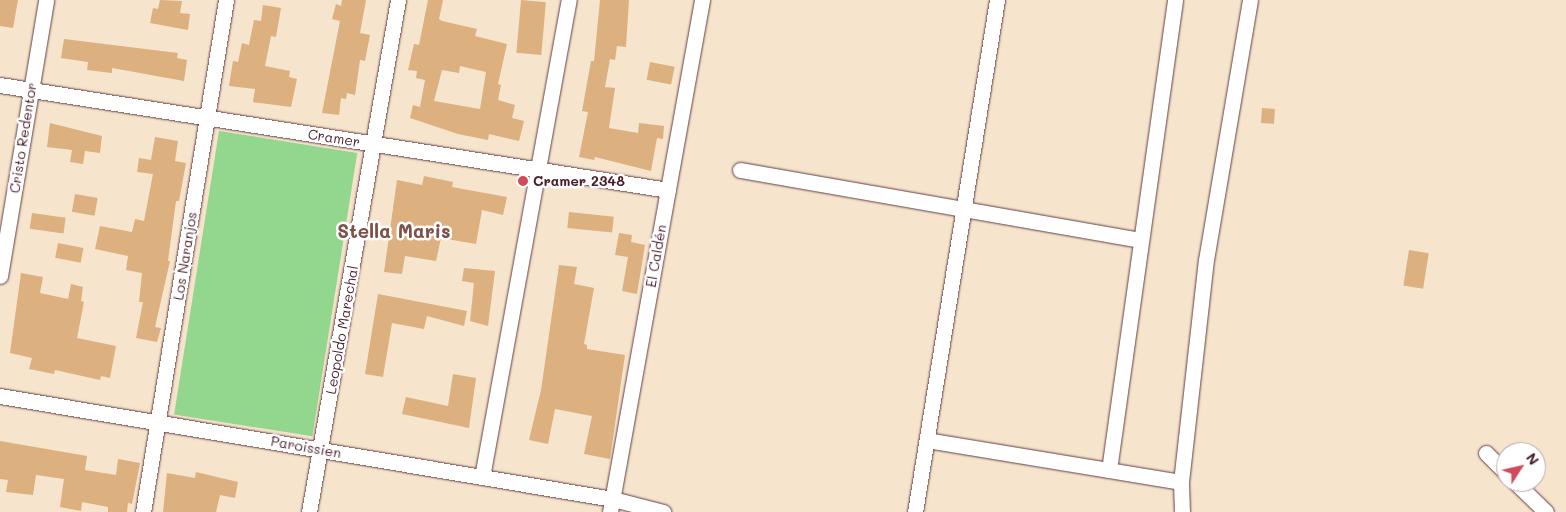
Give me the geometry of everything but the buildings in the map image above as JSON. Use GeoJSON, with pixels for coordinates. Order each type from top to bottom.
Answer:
{"type":"FeatureCollection","features":[{"type":"Feature","properties":{"kind":"street","name":"Cristo Redentor"},"geometry":{"type":"LineString","coordinates":[[0,276],[46,0]]}},
{"type":"Feature","properties":{"kind":"street","name":"Los Naranjos"},"geometry":{"type":"LineString","coordinates":[[143,512],[226,0]]}},
{"type":"Feature","properties":{"kind":"street","name":"Leopoldo Marechal"},"geometry":{"type":"LineString","coordinates":[[309,512],[322,450],[398,0]]}},
{"type":"Feature","properties":{"kind":"street"},"geometry":{"type":"LineString","coordinates":[[482,477],[541,170],[570,0]]}},
{"type":"Feature","properties":{"kind":"street","name":"El Caldén"},"geometry":{"type":"LineString","coordinates":[[611,506],[702,0]]}},
{"type":"Feature","properties":{"kind":"street"},"geometry":{"type":"LineString","coordinates":[[915,512],[997,0]]}},
{"type":"Feature","properties":{"kind":"street"},"geometry":{"type":"LineString","coordinates":[[1109,470],[1175,0]]}},
{"type":"Feature","properties":{"kind":"street"},"geometry":{"type":"LineString","coordinates":[[1182,512],[1181,482],[1206,260],[1250,0]]}},
{"type":"Feature","properties":{"kind":"street","name":"Cramer"},"geometry":{"type":"LineString","coordinates":[[0,85],[668,190]]}},
{"type":"Feature","properties":{"kind":"street"},"geometry":{"type":"LineString","coordinates":[[740,170],[1141,240]]}},
{"type":"Feature","properties":{"kind":"street","name":"Paroissien"},"geometry":{"type":"LineString","coordinates":[[0,396],[482,477],[611,506],[663,512]]}},
{"type":"Feature","properties":{"kind":"street"},"geometry":{"type":"LineString","coordinates":[[927,440],[1181,482]]}},
{"type":"Feature","properties":{"kind":"street"},"geometry":{"type":"LineString","coordinates":[[1486,454],[1496,464]]}},
{"type":"Feature","properties":{"kind":"street"},"geometry":{"type":"LineString","coordinates":[[1525,492],[1546,512]]}},
{"type":"Feature","properties":{"kind":"green space"},"geometry":{"type":"Polygon","coordinates":[[[219,131],[357,153],[312,436],[174,414],[219,131]]]}},
{"type":"Feature","properties":{"kind":"place","name":"Cramer 2348"},"geometry":{"type":"Point","coordinates":[523,181]}},
{"type":"Feature","properties":{"kind":"district","name":"Stella Maris"},"geometry":{"type":"Point","coordinates":[394,231]}}]}
